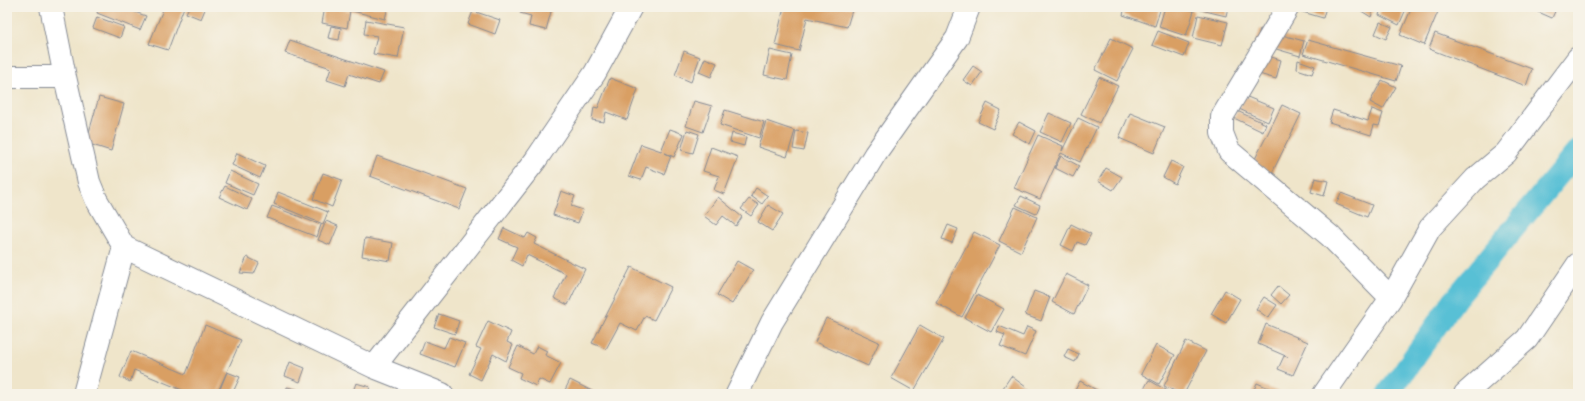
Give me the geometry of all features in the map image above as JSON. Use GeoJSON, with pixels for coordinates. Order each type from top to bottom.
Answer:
{"type":"FeatureCollection","features":[{"type":"Feature","properties":{"kind":"street"},"geometry":{"type":"LineString","coordinates":[[51,7],[89,182],[96,199],[124,247],[374,367],[437,393]]}},
{"type":"Feature","properties":{"kind":"street"},"geometry":{"type":"LineString","coordinates":[[374,367],[535,161],[595,73],[631,7]]}},
{"type":"Feature","properties":{"kind":"street"},"geometry":{"type":"LineString","coordinates":[[737,394],[772,322],[874,154],[956,38],[969,7]]}},
{"type":"Feature","properties":{"kind":"street"},"geometry":{"type":"LineString","coordinates":[[1288,7],[1222,117],[1222,132],[1230,151],[1330,236],[1391,298]]}},
{"type":"Feature","properties":{"kind":"street"},"geometry":{"type":"LineString","coordinates":[[1324,394],[1391,298],[1430,228],[1475,179],[1506,153],[1578,58]]}},
{"type":"Feature","properties":{"kind":"street"},"geometry":{"type":"LineString","coordinates":[[7,77],[65,77]]}},
{"type":"Feature","properties":{"kind":"street"},"geometry":{"type":"LineString","coordinates":[[84,394],[124,247]]}},
{"type":"Feature","properties":{"kind":"street"},"geometry":{"type":"LineString","coordinates":[[1465,394],[1527,339],[1578,264]]}},
{"type":"Feature","properties":{"kind":"building"},"geometry":{"type":"Polygon","coordinates":[[[99,7],[121,7],[146,16],[140,30],[97,13],[99,7]]]}},
{"type":"Feature","properties":{"kind":"building"},"geometry":{"type":"Polygon","coordinates":[[[164,7],[184,7],[168,50],[149,44],[164,7]]]}},
{"type":"Feature","properties":{"kind":"building"},"geometry":{"type":"Polygon","coordinates":[[[189,7],[206,7],[201,19],[186,13],[189,7]]]}},
{"type":"Feature","properties":{"kind":"building"},"geometry":{"type":"Polygon","coordinates":[[[325,7],[350,11],[347,28],[322,23],[325,7]]]}},
{"type":"Feature","properties":{"kind":"building"},"geometry":{"type":"Polygon","coordinates":[[[345,7],[388,7],[385,19],[344,9],[345,7]]]}},
{"type":"Feature","properties":{"kind":"building"},"geometry":{"type":"Polygon","coordinates":[[[522,7],[552,8],[546,30],[529,26],[531,16],[520,13],[522,7]]]}},
{"type":"Feature","properties":{"kind":"building"},"geometry":{"type":"Polygon","coordinates":[[[784,7],[853,7],[847,27],[807,18],[799,51],[775,45],[784,7]]]}},
{"type":"Feature","properties":{"kind":"building"},"geometry":{"type":"Polygon","coordinates":[[[1125,7],[1161,7],[1155,26],[1123,15],[1125,7]]]}},
{"type":"Feature","properties":{"kind":"building"},"geometry":{"type":"Polygon","coordinates":[[[1165,7],[1182,7],[1194,11],[1186,36],[1159,27],[1165,7]]]}},
{"type":"Feature","properties":{"kind":"building"},"geometry":{"type":"Polygon","coordinates":[[[1202,7],[1228,7],[1226,16],[1201,10],[1202,7]]]}},
{"type":"Feature","properties":{"kind":"building"},"geometry":{"type":"Polygon","coordinates":[[[1286,7],[1326,7],[1323,18],[1286,7]]]}},
{"type":"Feature","properties":{"kind":"building"},"geometry":{"type":"Polygon","coordinates":[[[1355,7],[1374,7],[1371,17],[1355,7]]]}},
{"type":"Feature","properties":{"kind":"building"},"geometry":{"type":"Polygon","coordinates":[[[1382,7],[1407,7],[1399,25],[1379,15],[1382,7]]]}},
{"type":"Feature","properties":{"kind":"building"},"geometry":{"type":"Polygon","coordinates":[[[1412,7],[1440,7],[1424,45],[1400,35],[1412,7]]]}},
{"type":"Feature","properties":{"kind":"building"},"geometry":{"type":"Polygon","coordinates":[[[1527,7],[1557,7],[1552,18],[1527,7]]]}},
{"type":"Feature","properties":{"kind":"building"},"geometry":{"type":"Polygon","coordinates":[[[473,11],[500,20],[495,34],[468,24],[473,11]]]}},
{"type":"Feature","properties":{"kind":"building"},"geometry":{"type":"Polygon","coordinates":[[[1198,15],[1228,22],[1222,45],[1193,38],[1198,15]]]}},
{"type":"Feature","properties":{"kind":"building"},"geometry":{"type":"Polygon","coordinates":[[[97,17],[124,27],[120,38],[93,28],[97,17]]]}},
{"type":"Feature","properties":{"kind":"building"},"geometry":{"type":"Polygon","coordinates":[[[366,20],[404,27],[398,58],[373,54],[377,36],[364,34],[366,20]]]}},
{"type":"Feature","properties":{"kind":"building"},"geometry":{"type":"Polygon","coordinates":[[[1380,22],[1392,27],[1386,39],[1375,34],[1380,22]]]}},
{"type":"Feature","properties":{"kind":"building"},"geometry":{"type":"Polygon","coordinates":[[[331,26],[341,28],[339,40],[328,38],[331,26]]]}},
{"type":"Feature","properties":{"kind":"building"},"geometry":{"type":"Polygon","coordinates":[[[1260,29],[1304,41],[1300,56],[1256,43],[1260,29]]]}},
{"type":"Feature","properties":{"kind":"building"},"geometry":{"type":"Polygon","coordinates":[[[1158,31],[1189,43],[1184,57],[1152,45],[1158,31]]]}},
{"type":"Feature","properties":{"kind":"building"},"geometry":{"type":"Polygon","coordinates":[[[1435,33],[1532,69],[1526,86],[1429,49],[1435,33]]]}},
{"type":"Feature","properties":{"kind":"building"},"geometry":{"type":"Polygon","coordinates":[[[1111,38],[1133,49],[1117,81],[1095,70],[1111,38]]]}},
{"type":"Feature","properties":{"kind":"building"},"geometry":{"type":"Polygon","coordinates":[[[290,40],[384,72],[379,84],[349,74],[345,86],[327,80],[331,68],[285,53],[290,40]]]}},
{"type":"Feature","properties":{"kind":"building"},"geometry":{"type":"Polygon","coordinates":[[[1308,40],[1401,66],[1396,81],[1303,54],[1308,40]]]}},
{"type":"Feature","properties":{"kind":"building"},"geometry":{"type":"Polygon","coordinates":[[[770,50],[792,55],[787,80],[764,75],[770,50]]]}},
{"type":"Feature","properties":{"kind":"building"},"geometry":{"type":"Polygon","coordinates":[[[684,51],[700,57],[691,82],[675,75],[684,51]]]}},
{"type":"Feature","properties":{"kind":"building"},"geometry":{"type":"Polygon","coordinates":[[[1265,55],[1281,60],[1276,79],[1259,74],[1265,55]]]}},
{"type":"Feature","properties":{"kind":"building"},"geometry":{"type":"Polygon","coordinates":[[[705,58],[717,63],[711,77],[699,72],[705,58]]]}},
{"type":"Feature","properties":{"kind":"building"},"geometry":{"type":"Polygon","coordinates":[[[1298,60],[1315,66],[1312,74],[1297,69],[1298,60]]]}},
{"type":"Feature","properties":{"kind":"building"},"geometry":{"type":"Polygon","coordinates":[[[973,66],[982,72],[972,86],[963,80],[973,66]]]}},
{"type":"Feature","properties":{"kind":"building"},"geometry":{"type":"Polygon","coordinates":[[[1099,77],[1118,86],[1099,123],[1081,114],[1099,77]]]}},
{"type":"Feature","properties":{"kind":"building"},"geometry":{"type":"Polygon","coordinates":[[[610,78],[638,89],[627,120],[606,112],[604,122],[592,120],[594,107],[598,108],[610,78]]]}},
{"type":"Feature","properties":{"kind":"building"},"geometry":{"type":"Polygon","coordinates":[[[1382,80],[1396,87],[1383,109],[1370,102],[1382,80]]]}},
{"type":"Feature","properties":{"kind":"building"},"geometry":{"type":"Polygon","coordinates":[[[1245,96],[1274,108],[1268,122],[1239,109],[1245,96]]]}},
{"type":"Feature","properties":{"kind":"building"},"geometry":{"type":"Polygon","coordinates":[[[99,97],[124,104],[111,151],[86,143],[99,97]]]}},
{"type":"Feature","properties":{"kind":"building"},"geometry":{"type":"Polygon","coordinates":[[[694,101],[712,106],[703,132],[686,126],[694,101]]]}},
{"type":"Feature","properties":{"kind":"building"},"geometry":{"type":"Polygon","coordinates":[[[987,103],[1001,110],[993,129],[978,122],[987,103]]]}},
{"type":"Feature","properties":{"kind":"building"},"geometry":{"type":"Polygon","coordinates":[[[1282,105],[1301,114],[1272,173],[1253,163],[1282,105]]]}},
{"type":"Feature","properties":{"kind":"building"},"geometry":{"type":"Polygon","coordinates":[[[1372,109],[1383,113],[1379,126],[1374,125],[1371,135],[1329,122],[1333,110],[1368,121],[1372,109]]]}},
{"type":"Feature","properties":{"kind":"building"},"geometry":{"type":"Polygon","coordinates":[[[725,110],[764,122],[759,138],[720,125],[725,110]]]}},
{"type":"Feature","properties":{"kind":"building"},"geometry":{"type":"Polygon","coordinates":[[[1237,111],[1266,124],[1263,132],[1234,118],[1237,111]]]}},
{"type":"Feature","properties":{"kind":"building"},"geometry":{"type":"Polygon","coordinates":[[[1049,113],[1071,123],[1062,142],[1040,132],[1049,113]]]}},
{"type":"Feature","properties":{"kind":"building"},"geometry":{"type":"Polygon","coordinates":[[[1130,113],[1165,127],[1154,153],[1119,138],[1130,113]]]}},
{"type":"Feature","properties":{"kind":"building"},"geometry":{"type":"Polygon","coordinates":[[[1078,118],[1097,127],[1080,162],[1061,153],[1040,199],[1014,188],[1038,135],[1063,146],[1062,151],[1078,118]]]}},
{"type":"Feature","properties":{"kind":"building"},"geometry":{"type":"Polygon","coordinates":[[[766,121],[795,131],[787,157],[758,147],[766,121]]]}},
{"type":"Feature","properties":{"kind":"building"},"geometry":{"type":"Polygon","coordinates":[[[1019,122],[1036,131],[1030,144],[1012,134],[1019,122]]]}},
{"type":"Feature","properties":{"kind":"building"},"geometry":{"type":"Polygon","coordinates":[[[670,129],[684,134],[674,157],[665,153],[671,156],[664,174],[646,167],[641,180],[629,176],[641,144],[661,151],[670,129]]]}},
{"type":"Feature","properties":{"kind":"building"},"geometry":{"type":"Polygon","coordinates":[[[687,130],[699,134],[693,153],[681,150],[687,130]]]}},
{"type":"Feature","properties":{"kind":"building"},"geometry":{"type":"Polygon","coordinates":[[[796,131],[808,133],[804,151],[793,149],[796,131]]]}},
{"type":"Feature","properties":{"kind":"building"},"geometry":{"type":"Polygon","coordinates":[[[732,133],[746,137],[744,146],[730,142],[732,133]]]}},
{"type":"Feature","properties":{"kind":"building"},"geometry":{"type":"Polygon","coordinates":[[[711,147],[738,157],[724,194],[714,190],[719,176],[703,171],[711,147]]]}},
{"type":"Feature","properties":{"kind":"building"},"geometry":{"type":"Polygon","coordinates":[[[237,153],[265,166],[260,178],[232,165],[237,153]]]}},
{"type":"Feature","properties":{"kind":"building"},"geometry":{"type":"Polygon","coordinates":[[[377,156],[467,189],[459,209],[370,176],[377,156]]]}},
{"type":"Feature","properties":{"kind":"building"},"geometry":{"type":"Polygon","coordinates":[[[1061,156],[1079,166],[1073,177],[1055,168],[1061,156]]]}},
{"type":"Feature","properties":{"kind":"building"},"geometry":{"type":"Polygon","coordinates":[[[1171,161],[1183,167],[1175,184],[1163,177],[1171,161]]]}},
{"type":"Feature","properties":{"kind":"building"},"geometry":{"type":"Polygon","coordinates":[[[1106,168],[1122,177],[1113,190],[1098,181],[1106,168]]]}},
{"type":"Feature","properties":{"kind":"building"},"geometry":{"type":"Polygon","coordinates":[[[230,171],[258,184],[253,195],[225,183],[230,171]]]}},
{"type":"Feature","properties":{"kind":"building"},"geometry":{"type":"Polygon","coordinates":[[[323,173],[342,180],[332,207],[313,199],[323,173]]]}},
{"type":"Feature","properties":{"kind":"building"},"geometry":{"type":"Polygon","coordinates":[[[1315,178],[1328,181],[1324,196],[1311,192],[1315,178]]]}},
{"type":"Feature","properties":{"kind":"building"},"geometry":{"type":"Polygon","coordinates":[[[225,186],[252,199],[247,210],[219,197],[225,186]]]}},
{"type":"Feature","properties":{"kind":"building"},"geometry":{"type":"Polygon","coordinates":[[[756,188],[768,196],[762,204],[751,196],[756,188]]]}},
{"type":"Feature","properties":{"kind":"building"},"geometry":{"type":"Polygon","coordinates":[[[561,191],[575,196],[571,206],[583,210],[578,223],[553,215],[561,191]]]}},
{"type":"Feature","properties":{"kind":"building"},"geometry":{"type":"Polygon","coordinates":[[[278,192],[328,212],[323,224],[274,204],[278,192]]]}},
{"type":"Feature","properties":{"kind":"building"},"geometry":{"type":"Polygon","coordinates":[[[1341,193],[1372,205],[1367,217],[1336,204],[1341,193]]]}},
{"type":"Feature","properties":{"kind":"building"},"geometry":{"type":"Polygon","coordinates":[[[1021,196],[1040,205],[1036,214],[1016,205],[1021,196]]]}},
{"type":"Feature","properties":{"kind":"building"},"geometry":{"type":"Polygon","coordinates":[[[718,197],[742,217],[736,226],[723,216],[716,225],[704,216],[718,197]]]}},
{"type":"Feature","properties":{"kind":"building"},"geometry":{"type":"Polygon","coordinates":[[[749,199],[759,205],[751,216],[741,209],[749,199]]]}},
{"type":"Feature","properties":{"kind":"building"},"geometry":{"type":"Polygon","coordinates":[[[768,205],[783,214],[772,231],[758,222],[768,205]]]}},
{"type":"Feature","properties":{"kind":"building"},"geometry":{"type":"Polygon","coordinates":[[[272,206],[321,225],[317,237],[267,218],[272,206]]]}},
{"type":"Feature","properties":{"kind":"building"},"geometry":{"type":"Polygon","coordinates":[[[1015,207],[1037,217],[1021,252],[999,241],[1015,207]]]}},
{"type":"Feature","properties":{"kind":"building"},"geometry":{"type":"Polygon","coordinates":[[[326,221],[338,226],[330,245],[318,240],[326,221]]]}},
{"type":"Feature","properties":{"kind":"building"},"geometry":{"type":"Polygon","coordinates":[[[1071,224],[1091,234],[1085,245],[1077,242],[1073,251],[1061,245],[1071,224]]]}},
{"type":"Feature","properties":{"kind":"building"},"geometry":{"type":"Polygon","coordinates":[[[948,225],[958,229],[952,243],[942,239],[948,225]]]}},
{"type":"Feature","properties":{"kind":"building"},"geometry":{"type":"Polygon","coordinates":[[[504,228],[525,238],[528,233],[537,238],[534,244],[585,269],[568,305],[554,298],[566,274],[527,255],[522,266],[511,260],[517,247],[499,239],[504,228]]]}},
{"type":"Feature","properties":{"kind":"building"},"geometry":{"type":"Polygon","coordinates":[[[974,232],[1000,245],[962,317],[936,303],[974,232]]]}},
{"type":"Feature","properties":{"kind":"building"},"geometry":{"type":"Polygon","coordinates":[[[365,238],[393,243],[390,261],[362,256],[365,238]]]}},
{"type":"Feature","properties":{"kind":"building"},"geometry":{"type":"Polygon","coordinates":[[[247,257],[259,263],[254,274],[240,273],[247,257]]]}},
{"type":"Feature","properties":{"kind":"building"},"geometry":{"type":"Polygon","coordinates":[[[737,261],[753,270],[732,304],[717,295],[737,261]]]}},
{"type":"Feature","properties":{"kind":"building"},"geometry":{"type":"Polygon","coordinates":[[[631,267],[671,287],[654,320],[645,316],[637,331],[620,323],[606,349],[592,343],[631,267]]]}},
{"type":"Feature","properties":{"kind":"building"},"geometry":{"type":"Polygon","coordinates":[[[1066,274],[1088,285],[1074,314],[1052,302],[1066,274]]]}},
{"type":"Feature","properties":{"kind":"building"},"geometry":{"type":"Polygon","coordinates":[[[1278,286],[1289,295],[1281,304],[1271,295],[1278,286]]]}},
{"type":"Feature","properties":{"kind":"building"},"geometry":{"type":"Polygon","coordinates":[[[1225,290],[1240,299],[1226,323],[1211,314],[1225,290]]]}},
{"type":"Feature","properties":{"kind":"building"},"geometry":{"type":"Polygon","coordinates":[[[1034,291],[1050,297],[1041,321],[1025,315],[1034,291]]]}},
{"type":"Feature","properties":{"kind":"building"},"geometry":{"type":"Polygon","coordinates":[[[977,295],[1004,309],[991,332],[965,318],[977,295]]]}},
{"type":"Feature","properties":{"kind":"building"},"geometry":{"type":"Polygon","coordinates":[[[1264,297],[1277,305],[1268,318],[1256,309],[1264,297]]]}},
{"type":"Feature","properties":{"kind":"building"},"geometry":{"type":"Polygon","coordinates":[[[439,314],[459,321],[455,334],[434,327],[439,314]]]}},
{"type":"Feature","properties":{"kind":"building"},"geometry":{"type":"Polygon","coordinates":[[[826,318],[879,342],[868,366],[815,342],[826,318]]]}},
{"type":"Feature","properties":{"kind":"building"},"geometry":{"type":"Polygon","coordinates":[[[488,321],[511,332],[507,342],[513,345],[506,361],[493,354],[481,380],[469,374],[481,349],[476,347],[488,321]]]}},
{"type":"Feature","properties":{"kind":"building"},"geometry":{"type":"Polygon","coordinates":[[[1266,324],[1308,342],[1293,375],[1278,369],[1284,356],[1288,357],[1258,344],[1266,324]]]}},
{"type":"Feature","properties":{"kind":"building"},"geometry":{"type":"Polygon","coordinates":[[[205,325],[241,340],[217,394],[192,394],[134,370],[130,382],[120,377],[131,351],[186,374],[205,325]]]}},
{"type":"Feature","properties":{"kind":"building"},"geometry":{"type":"Polygon","coordinates":[[[920,325],[944,339],[914,391],[891,378],[920,325]]]}},
{"type":"Feature","properties":{"kind":"building"},"geometry":{"type":"Polygon","coordinates":[[[999,326],[1023,336],[1027,327],[1036,331],[1025,356],[1000,346],[1005,335],[997,332],[999,326]]]}},
{"type":"Feature","properties":{"kind":"building"},"geometry":{"type":"Polygon","coordinates":[[[449,337],[465,343],[455,367],[420,354],[425,341],[444,348],[449,337]]]}},
{"type":"Feature","properties":{"kind":"building"},"geometry":{"type":"Polygon","coordinates":[[[1186,341],[1206,351],[1184,394],[1181,394],[1164,386],[1186,341]]]}},
{"type":"Feature","properties":{"kind":"building"},"geometry":{"type":"Polygon","coordinates":[[[1156,345],[1175,355],[1159,384],[1141,374],[1156,345]]]}},
{"type":"Feature","properties":{"kind":"building"},"geometry":{"type":"Polygon","coordinates":[[[518,346],[533,354],[537,346],[547,351],[545,355],[561,363],[550,384],[539,379],[536,386],[519,378],[521,373],[508,367],[518,346]]]}},
{"type":"Feature","properties":{"kind":"building"},"geometry":{"type":"Polygon","coordinates":[[[1068,349],[1079,354],[1075,362],[1064,357],[1068,349]]]}},
{"type":"Feature","properties":{"kind":"building"},"geometry":{"type":"Polygon","coordinates":[[[290,362],[305,368],[300,382],[285,376],[290,362]]]}},
{"type":"Feature","properties":{"kind":"building"},"geometry":{"type":"Polygon","coordinates":[[[227,372],[240,377],[234,390],[238,392],[236,394],[218,394],[227,372]]]}},
{"type":"Feature","properties":{"kind":"building"},"geometry":{"type":"Polygon","coordinates":[[[1011,376],[1034,393],[999,394],[1011,376]]]}},
{"type":"Feature","properties":{"kind":"building"},"geometry":{"type":"Polygon","coordinates":[[[570,380],[598,394],[563,394],[570,380]]]}},
{"type":"Feature","properties":{"kind":"building"},"geometry":{"type":"Polygon","coordinates":[[[1149,380],[1171,393],[1141,394],[1149,380]]]}},
{"type":"Feature","properties":{"kind":"building"},"geometry":{"type":"Polygon","coordinates":[[[1080,381],[1104,394],[1073,394],[1080,381]]]}},
{"type":"Feature","properties":{"kind":"building"},"geometry":{"type":"Polygon","coordinates":[[[356,383],[370,387],[367,394],[352,394],[356,383]]]}},
{"type":"Feature","properties":{"kind":"building"},"geometry":{"type":"Polygon","coordinates":[[[1257,383],[1283,394],[1252,394],[1257,383]]]}},
{"type":"Feature","properties":{"kind":"building"},"geometry":{"type":"Polygon","coordinates":[[[287,387],[309,392],[309,394],[286,394],[287,387]]]}},
{"type":"Feature","properties":{"kind":"building"},"geometry":{"type":"Polygon","coordinates":[[[176,389],[189,394],[170,394],[171,391],[174,392],[176,389]]]}},
{"type":"Feature","properties":{"kind":"waterway"},"geometry":{"type":"LineString","coordinates":[[1388,394],[1455,299],[1578,151]]}}]}
